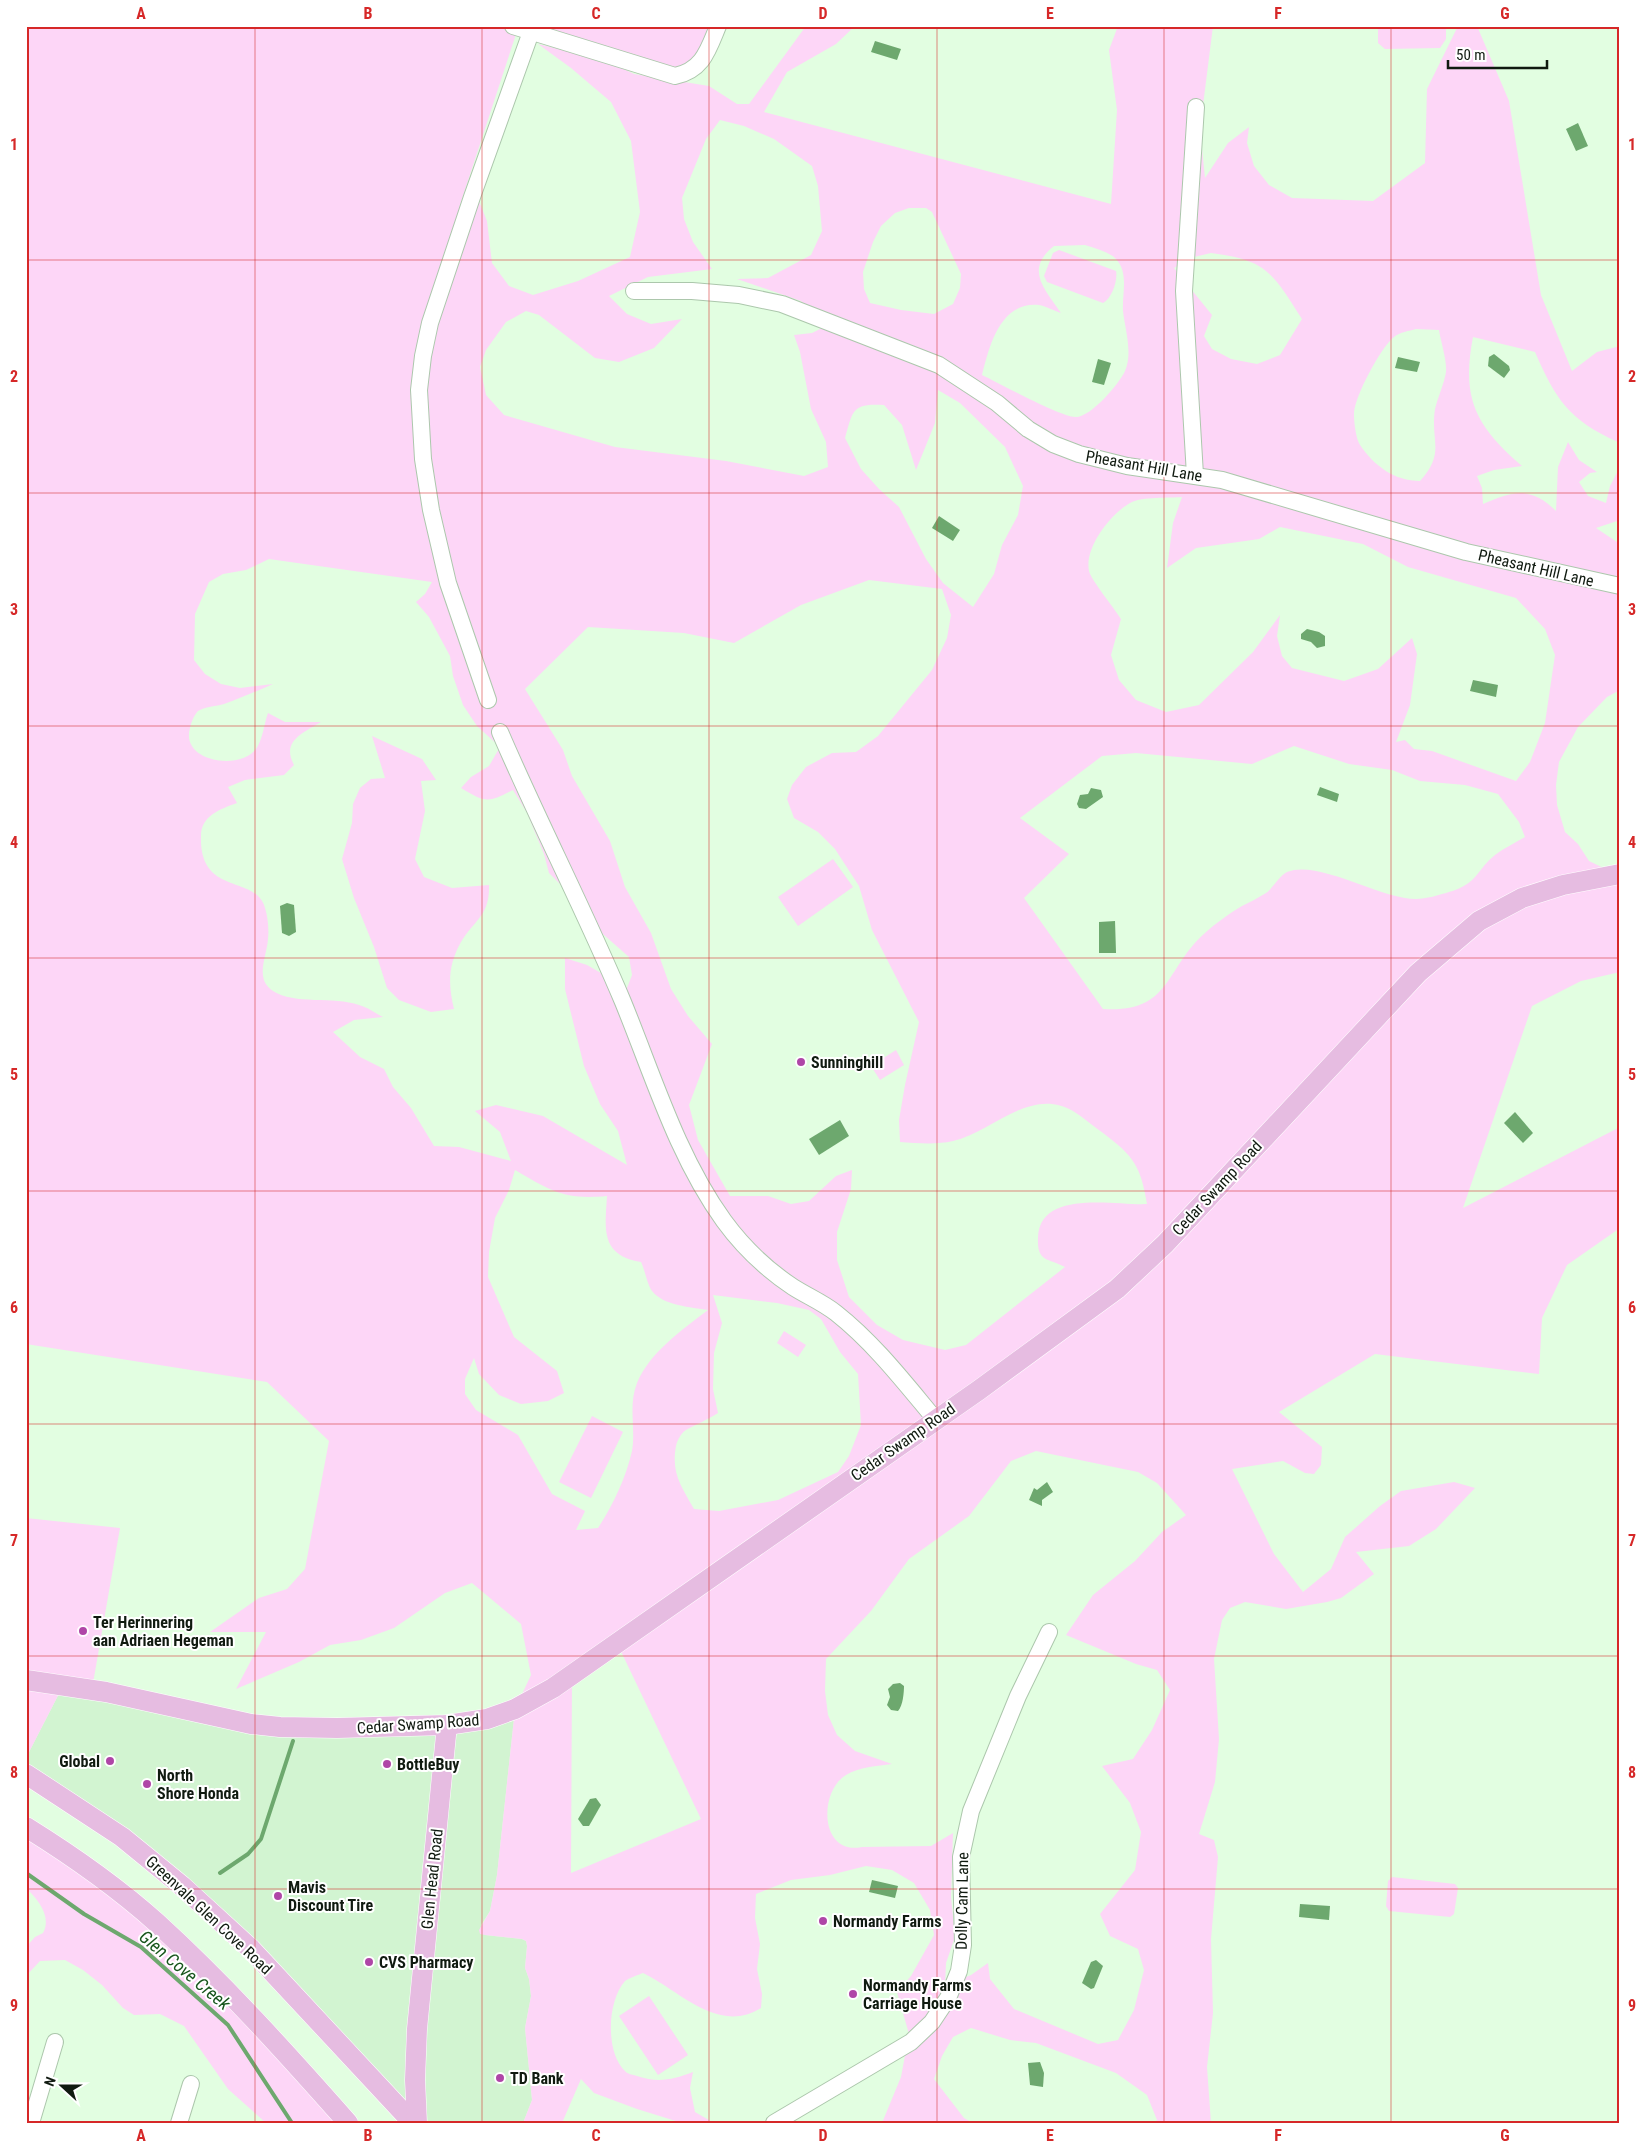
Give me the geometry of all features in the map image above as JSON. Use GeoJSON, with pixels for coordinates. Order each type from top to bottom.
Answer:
{"type":"FeatureCollection","features":[{"type":"Feature","properties":{"kind":"main road","name":"Cedar Swamp Road"},"geometry":{"type":"LineString","coordinates":[[26,1674],[217,1718],[280,1727],[373,1729],[447,1725],[487,1719],[515,1709],[552,1688],[978,1390],[1117,1289],[1164,1244],[1418,973],[1479,922],[1522,898],[1563,885],[1620,874]]}},
{"type":"Feature","properties":{"kind":"main road","name":"Cedar Swamp Road"},"geometry":{"type":"LineString","coordinates":[[26,1680],[64,1684]]}},
{"type":"Feature","properties":{"kind":"main road","name":"Glen Head Road"},"geometry":{"type":"LineString","coordinates":[[415,2123],[417,2029],[447,1725]]}},
{"type":"Feature","properties":{"kind":"main road","name":"Greenvale Glen Cove Road"},"geometry":{"type":"LineString","coordinates":[[26,1774],[122,1837],[182,1886],[250,1949],[415,2123]]}},
{"type":"Feature","properties":{"kind":"main road"},"geometry":{"type":"LineString","coordinates":[[26,1827],[59,1848],[156,1922],[201,1964],[348,2123]]}},
{"type":"Feature","properties":{"kind":"street"},"geometry":{"type":"LineString","coordinates":[[513,26],[675,76],[686,74],[699,66],[704,59],[718,26]]}},
{"type":"Feature","properties":{"kind":"street"},"geometry":{"type":"LineString","coordinates":[[488,700],[448,584],[431,510],[423,459],[419,390],[422,356],[430,323],[531,32]]}},
{"type":"Feature","properties":{"kind":"street"},"geometry":{"type":"LineString","coordinates":[[1196,107],[1184,291],[1196,475]]}},
{"type":"Feature","properties":{"kind":"street","name":"Pheasant Hill Lane"},"geometry":{"type":"LineString","coordinates":[[634,291],[692,291],[739,295],[782,304],[939,365],[962,378],[1028,429],[1053,444],[1079,454],[1127,466],[1196,475],[1265,491],[1466,552],[1620,586]]}},
{"type":"Feature","properties":{"kind":"street"},"geometry":{"type":"LineString","coordinates":[[500,732],[530,802],[622,1000],[668,1116],[707,1194],[724,1222],[752,1256],[794,1288],[817,1300],[846,1321],[880,1355],[935,1419]]}},
{"type":"Feature","properties":{"kind":"street","name":"Dolly Cam Lane"},"geometry":{"type":"LineString","coordinates":[[774,2123],[911,2042],[932,2022],[948,1998],[958,1971],[963,1944],[961,1857],[970,1811],[1018,1696],[1049,1632]]}},
{"type":"Feature","properties":{"kind":"street"},"geometry":{"type":"LineString","coordinates":[[31,2123],[55,2042]]}},
{"type":"Feature","properties":{"kind":"street"},"geometry":{"type":"LineString","coordinates":[[179,2123],[191,2084]]}},
{"type":"Feature","properties":{"kind":"shaded area"},"geometry":{"type":"Polygon","coordinates":[[[26,26],[715,26],[686,70],[518,28],[459,208],[474,189],[487,221],[492,263],[509,286],[533,295],[578,281],[630,257],[640,212],[631,141],[611,102],[571,68],[538,44],[605,60],[634,74],[709,86],[737,104],[749,104],[806,26],[855,26],[836,44],[787,72],[764,112],[1111,204],[1117,110],[1109,50],[1118,26],[1213,26],[1200,129],[1205,178],[1228,143],[1249,127],[1247,143],[1254,166],[1269,185],[1292,198],[1373,201],[1425,163],[1427,89],[1458,26],[1477,26],[1509,101],[1541,295],[1572,371],[1597,352],[1620,346],[1618,442],[1587,425],[1566,407],[1550,383],[1535,352],[1473,337],[1469,378],[1471,395],[1476,410],[1493,438],[1522,466],[1494,470],[1477,476],[1482,488],[1483,504],[1504,496],[1521,493],[1530,494],[1538,498],[1556,511],[1558,467],[1568,442],[1579,460],[1597,472],[1590,473],[1579,482],[1588,496],[1606,503],[1610,486],[1620,467],[1620,520],[1596,528],[1620,544],[1620,690],[1607,697],[1578,727],[1559,762],[1556,785],[1557,805],[1565,832],[1578,844],[1589,861],[1614,873],[1479,921],[1620,874],[1620,972],[1581,981],[1532,1006],[1463,1208],[1620,1127],[1620,1228],[1567,1265],[1542,1318],[1539,1374],[1375,1354],[1279,1412],[1322,1447],[1321,1465],[1314,1474],[1305,1473],[1283,1461],[1232,1469],[1274,1554],[1303,1592],[1331,1569],[1345,1537],[1380,1506],[1401,1491],[1454,1482],[1475,1488],[1436,1529],[1409,1546],[1356,1552],[1374,1574],[1341,1598],[1286,1609],[1245,1602],[1230,1608],[1222,1620],[1214,1659],[1219,1739],[1215,1782],[1199,1834],[1214,1840],[1218,1857],[1211,1939],[1213,2013],[1207,2067],[1211,2123],[1155,2123],[1157,2120],[1147,2095],[1116,2073],[1036,2043],[1010,2040],[971,2028],[953,2037],[942,2056],[934,2079],[964,2118],[973,2123],[882,2123],[901,2077],[909,2034],[897,1992],[911,1976],[934,1935],[930,1910],[914,1883],[892,1870],[866,1866],[830,1875],[791,1880],[756,1894],[755,1918],[760,1944],[757,1969],[762,1994],[761,2008],[745,2015],[729,2016],[714,2013],[699,2007],[643,1973],[625,1981],[619,1990],[612,2014],[611,2027],[614,2053],[619,2064],[628,2073],[658,2080],[672,2079],[693,2072],[690,2088],[695,2112],[714,2123],[679,2122],[637,2109],[594,2093],[581,2079],[562,2123],[523,2123],[532,2100],[525,2028],[531,1996],[529,1979],[525,1968],[526,1941],[480,1934],[479,1930],[490,1911],[497,1875],[515,1709],[531,1675],[521,1624],[472,1583],[445,1593],[394,1628],[361,1640],[330,1645],[299,1662],[236,1689],[266,1632],[210,1632],[259,1598],[287,1589],[305,1569],[329,1441],[267,1382],[26,1344],[26,26]],[[720,120],[706,139],[682,198],[684,219],[693,242],[712,269],[648,277],[609,296],[627,314],[651,324],[682,319],[654,348],[619,362],[595,358],[539,315],[526,311],[506,322],[486,350],[480,367],[486,395],[504,415],[615,447],[726,461],[804,476],[828,467],[826,442],[811,409],[800,352],[794,335],[812,333],[824,327],[801,301],[737,279],[768,278],[811,255],[822,231],[818,186],[812,166],[774,139],[744,126],[720,120]],[[909,208],[895,213],[881,226],[873,242],[863,272],[864,289],[870,303],[901,310],[934,314],[953,304],[960,288],[961,274],[932,212],[926,208],[909,208]],[[1085,245],[1054,246],[1040,263],[1040,280],[1061,313],[1039,305],[1026,306],[1015,310],[1006,318],[993,339],[982,375],[1058,412],[1069,416],[1082,416],[1097,406],[1111,391],[1125,371],[1128,357],[1128,341],[1123,311],[1124,277],[1120,265],[1110,254],[1085,245]],[[1211,253],[1194,257],[1174,268],[1212,315],[1204,336],[1212,349],[1231,359],[1257,364],[1280,355],[1302,319],[1275,280],[1257,265],[1245,260],[1211,253]],[[1416,329],[1399,334],[1382,351],[1375,362],[1358,397],[1354,422],[1360,445],[1379,466],[1402,478],[1420,481],[1433,462],[1435,454],[1435,409],[1446,372],[1445,357],[1439,330],[1416,329]],[[938,390],[935,423],[916,470],[902,425],[884,405],[866,405],[860,407],[852,415],[845,438],[861,469],[899,507],[926,559],[943,583],[973,607],[994,574],[1002,545],[1018,515],[1023,486],[1005,447],[960,403],[938,390]],[[1182,497],[1149,498],[1132,502],[1108,522],[1095,541],[1089,562],[1089,571],[1098,588],[1121,619],[1111,655],[1119,680],[1136,700],[1166,712],[1199,705],[1253,652],[1280,615],[1277,636],[1282,656],[1292,668],[1344,681],[1378,669],[1412,638],[1417,654],[1410,705],[1396,742],[1405,740],[1414,749],[1432,751],[1516,781],[1530,762],[1545,723],[1555,655],[1545,629],[1516,598],[1408,567],[1363,544],[1280,527],[1259,539],[1196,548],[1167,568],[1173,523],[1182,497]],[[269,559],[246,570],[223,574],[209,582],[195,614],[194,660],[205,674],[221,684],[240,688],[273,684],[224,704],[198,711],[190,728],[189,740],[194,749],[202,755],[213,759],[225,761],[238,760],[248,756],[256,749],[262,736],[268,713],[285,722],[321,722],[301,734],[292,744],[290,750],[294,765],[284,775],[245,780],[228,787],[237,803],[213,814],[204,823],[202,829],[203,855],[209,868],[218,877],[251,891],[260,898],[265,908],[268,919],[268,935],[263,974],[267,986],[273,991],[292,998],[349,1002],[383,1017],[354,1020],[333,1032],[360,1057],[384,1069],[393,1087],[411,1108],[434,1146],[459,1147],[511,1161],[500,1132],[475,1111],[496,1105],[543,1116],[627,1165],[618,1131],[600,1104],[584,1066],[565,989],[565,958],[587,965],[627,988],[632,975],[629,957],[579,913],[563,887],[549,873],[544,854],[527,813],[513,790],[492,799],[482,799],[461,788],[471,777],[489,766],[500,747],[477,726],[463,705],[453,676],[450,656],[429,617],[416,602],[425,594],[432,582],[269,559]],[[869,580],[801,605],[734,643],[684,633],[588,627],[525,689],[563,750],[572,776],[610,841],[625,887],[651,933],[671,989],[688,1016],[712,1044],[689,1105],[698,1140],[730,1196],[768,1196],[791,1204],[809,1201],[836,1176],[852,1170],[851,1189],[837,1232],[837,1260],[849,1297],[877,1325],[903,1340],[945,1350],[966,1345],[1065,1267],[1044,1258],[1039,1251],[1038,1238],[1042,1222],[1051,1212],[1065,1206],[1082,1203],[1147,1204],[1139,1171],[1129,1156],[1114,1141],[1073,1111],[1057,1105],[1042,1104],[1027,1107],[968,1136],[953,1141],[933,1143],[900,1142],[899,1120],[919,1022],[872,930],[859,886],[835,849],[818,832],[794,818],[787,799],[792,785],[806,767],[832,753],[856,752],[878,736],[932,670],[947,638],[951,615],[942,589],[869,580]],[[1294,746],[1252,764],[1136,753],[1102,756],[1020,818],[1069,854],[1024,898],[1103,1009],[1126,1008],[1142,1004],[1155,996],[1205,933],[1242,906],[1266,893],[1287,872],[1300,869],[1315,871],[1401,897],[1416,899],[1432,897],[1466,885],[1495,855],[1525,837],[1519,822],[1498,794],[1465,785],[1420,781],[1392,770],[1349,764],[1294,746]],[[515,1170],[509,1190],[495,1218],[489,1252],[488,1277],[514,1337],[557,1371],[564,1393],[548,1401],[521,1404],[499,1395],[479,1374],[474,1358],[465,1379],[465,1394],[476,1410],[518,1435],[552,1494],[585,1511],[576,1530],[598,1528],[618,1491],[632,1451],[633,1400],[637,1383],[650,1361],[658,1352],[708,1310],[678,1305],[663,1300],[650,1288],[641,1262],[628,1259],[612,1247],[606,1230],[607,1196],[580,1197],[568,1195],[549,1189],[515,1170]],[[713,1295],[722,1323],[714,1353],[713,1389],[718,1413],[684,1431],[676,1446],[675,1464],[678,1479],[694,1509],[719,1511],[778,1500],[838,1472],[849,1456],[861,1425],[858,1374],[840,1352],[821,1319],[809,1310],[777,1303],[713,1295]],[[1036,1451],[1011,1461],[969,1516],[909,1559],[871,1611],[826,1659],[825,1691],[828,1715],[837,1735],[855,1751],[892,1764],[857,1770],[846,1775],[837,1783],[831,1795],[828,1808],[828,1821],[831,1833],[838,1842],[848,1847],[931,1846],[953,1833],[951,1897],[955,1937],[946,1963],[945,1985],[971,1975],[988,1963],[990,1979],[1014,2009],[1098,2044],[1118,2040],[1134,2010],[1144,1970],[1138,1949],[1110,1936],[1100,1914],[1135,1870],[1141,1832],[1130,1803],[1102,1766],[1133,1759],[1152,1730],[1170,1690],[1157,1670],[1136,1664],[1066,1635],[1093,1595],[1135,1561],[1162,1532],[1186,1515],[1157,1483],[1138,1472],[1036,1451]],[[617,1643],[572,1674],[571,1873],[701,1819],[617,1643]]]}},
{"type":"Feature","properties":{"kind":"shaded area"},"geometry":{"type":"Polygon","coordinates":[[[1378,26],[1446,26],[1446,39],[1440,48],[1385,49],[1378,43],[1378,26]]]}},
{"type":"Feature","properties":{"kind":"shaded area"},"geometry":{"type":"Polygon","coordinates":[[[875,41],[901,49],[897,60],[871,52],[875,41]]]}},
{"type":"Feature","properties":{"kind":"shaded area"},"geometry":{"type":"Polygon","coordinates":[[[1578,123],[1588,146],[1576,151],[1566,129],[1578,123]]]}},
{"type":"Feature","properties":{"kind":"shaded area"},"geometry":{"type":"Polygon","coordinates":[[[1059,250],[1116,271],[1114,288],[1106,301],[1103,303],[1047,282],[1044,276],[1053,253],[1059,250]]]}},
{"type":"Feature","properties":{"kind":"shaded area"},"geometry":{"type":"Polygon","coordinates":[[[1494,354],[1509,366],[1510,370],[1504,378],[1488,366],[1489,357],[1494,354]]]}},
{"type":"Feature","properties":{"kind":"shaded area"},"geometry":{"type":"Polygon","coordinates":[[[1398,357],[1420,362],[1417,372],[1395,368],[1398,357]]]}},
{"type":"Feature","properties":{"kind":"shaded area"},"geometry":{"type":"Polygon","coordinates":[[[1098,359],[1111,363],[1104,385],[1092,382],[1098,359]]]}},
{"type":"Feature","properties":{"kind":"shaded area"},"geometry":{"type":"Polygon","coordinates":[[[939,516],[960,530],[953,541],[932,528],[939,516]]]}},
{"type":"Feature","properties":{"kind":"shaded area"},"geometry":{"type":"Polygon","coordinates":[[[1307,629],[1319,632],[1325,636],[1325,646],[1317,648],[1311,642],[1301,639],[1301,634],[1307,629]]]}},
{"type":"Feature","properties":{"kind":"shaded area"},"geometry":{"type":"Polygon","coordinates":[[[1473,680],[1498,685],[1496,697],[1470,691],[1473,680]]]}},
{"type":"Feature","properties":{"kind":"shaded area"},"geometry":{"type":"Polygon","coordinates":[[[372,736],[422,759],[436,780],[421,781],[425,811],[415,859],[424,877],[452,888],[489,885],[489,895],[484,911],[461,942],[451,967],[450,983],[454,1009],[431,1012],[399,1000],[387,988],[374,947],[354,898],[342,859],[352,823],[353,804],[360,788],[371,779],[385,778],[372,736]]]}},
{"type":"Feature","properties":{"kind":"shaded area"},"geometry":{"type":"Polygon","coordinates":[[[1320,787],[1339,794],[1337,802],[1317,795],[1320,787]]]}},
{"type":"Feature","properties":{"kind":"shaded area"},"geometry":{"type":"Polygon","coordinates":[[[1091,788],[1101,790],[1103,797],[1086,809],[1079,808],[1077,804],[1080,795],[1088,794],[1091,788]]]}},
{"type":"Feature","properties":{"kind":"shaded area"},"geometry":{"type":"Polygon","coordinates":[[[833,859],[853,887],[798,926],[778,897],[833,859]]]}},
{"type":"Feature","properties":{"kind":"shaded area"},"geometry":{"type":"Polygon","coordinates":[[[287,903],[294,905],[296,932],[289,936],[282,933],[280,906],[287,903]]]}},
{"type":"Feature","properties":{"kind":"shaded area"},"geometry":{"type":"Polygon","coordinates":[[[1115,921],[1116,953],[1099,953],[1099,922],[1115,921]]]}},
{"type":"Feature","properties":{"kind":"shaded area"},"geometry":{"type":"Polygon","coordinates":[[[896,1050],[904,1065],[880,1080],[871,1066],[896,1050]]]}},
{"type":"Feature","properties":{"kind":"shaded area"},"geometry":{"type":"Polygon","coordinates":[[[1515,1112],[1533,1133],[1523,1143],[1504,1123],[1515,1112]]]}},
{"type":"Feature","properties":{"kind":"shaded area"},"geometry":{"type":"Polygon","coordinates":[[[840,1120],[849,1136],[819,1155],[809,1139],[840,1120]]]}},
{"type":"Feature","properties":{"kind":"shaded area"},"geometry":{"type":"Polygon","coordinates":[[[784,1331],[806,1345],[798,1357],[777,1343],[784,1331]]]}},
{"type":"Feature","properties":{"kind":"shaded area"},"geometry":{"type":"Polygon","coordinates":[[[592,1416],[623,1432],[591,1498],[559,1482],[592,1416]]]}},
{"type":"Feature","properties":{"kind":"shaded area"},"geometry":{"type":"Polygon","coordinates":[[[1047,1482],[1053,1492],[1042,1500],[1042,1506],[1029,1500],[1034,1488],[1037,1490],[1047,1482]]]}},
{"type":"Feature","properties":{"kind":"shaded area"},"geometry":{"type":"Polygon","coordinates":[[[26,1518],[120,1528],[92,1689],[64,1684],[26,1758],[26,1518]]]}},
{"type":"Feature","properties":{"kind":"shaded area"},"geometry":{"type":"Polygon","coordinates":[[[900,1683],[904,1686],[901,1706],[898,1711],[891,1710],[887,1705],[890,1697],[888,1689],[893,1684],[900,1683]]]}},
{"type":"Feature","properties":{"kind":"shaded area"},"geometry":{"type":"Polygon","coordinates":[[[64,1684],[217,1717],[373,1729],[515,1709],[497,1875],[490,1911],[481,1925],[485,1935],[526,1941],[525,1968],[529,1979],[531,1996],[525,2028],[532,2100],[523,2123],[413,2123],[251,1949],[26,1774],[26,1758],[64,1684]]]}},
{"type":"Feature","properties":{"kind":"shaded area"},"geometry":{"type":"Polygon","coordinates":[[[596,1798],[601,1805],[589,1826],[583,1826],[578,1819],[590,1799],[596,1798]]]}},
{"type":"Feature","properties":{"kind":"shaded area"},"geometry":{"type":"Polygon","coordinates":[[[26,1826],[156,1922],[348,2123],[266,2123],[228,2089],[184,2026],[160,2014],[134,2015],[123,2008],[102,1985],[83,1970],[65,1960],[40,1961],[26,1976],[26,1947],[35,1937],[43,1933],[46,1921],[39,1903],[26,1888],[26,1826]]]}},
{"type":"Feature","properties":{"kind":"shaded area"},"geometry":{"type":"Polygon","coordinates":[[[1392,1877],[1455,1884],[1458,1888],[1454,1914],[1450,1917],[1389,1911],[1386,1906],[1388,1881],[1392,1877]]]}},
{"type":"Feature","properties":{"kind":"shaded area"},"geometry":{"type":"Polygon","coordinates":[[[872,1880],[898,1886],[895,1898],[869,1892],[872,1880]]]}},
{"type":"Feature","properties":{"kind":"shaded area"},"geometry":{"type":"Polygon","coordinates":[[[1300,1904],[1330,1906],[1329,1920],[1299,1917],[1300,1904]]]}},
{"type":"Feature","properties":{"kind":"shaded area"},"geometry":{"type":"Polygon","coordinates":[[[1096,1960],[1103,1966],[1094,1988],[1091,1989],[1082,1983],[1091,1962],[1096,1960]]]}},
{"type":"Feature","properties":{"kind":"shaded area"},"geometry":{"type":"Polygon","coordinates":[[[649,1996],[688,2055],[658,2075],[619,2016],[649,1996]]]}},
{"type":"Feature","properties":{"kind":"shaded area"},"geometry":{"type":"Polygon","coordinates":[[[1040,2062],[1044,2073],[1043,2087],[1030,2085],[1028,2063],[1040,2062]]]}},
{"type":"Feature","properties":{"kind":"waterway"},"geometry":{"type":"LineString","coordinates":[[220,1873],[248,1854],[261,1839],[293,1741]]}},
{"type":"Feature","properties":{"kind":"waterway","name":"Glen Cove Creek"},"geometry":{"type":"LineString","coordinates":[[26,1873],[84,1914],[141,1947],[228,2025],[292,2123]]}},
{"type":"Feature","properties":{"kind":"place","name":"Sunninghill"},"geometry":{"type":"Point","coordinates":[801,1062]}},
{"type":"Feature","properties":{"kind":"place","name":"Ter Herinnering aan Adriaen Hegeman"},"geometry":{"type":"Point","coordinates":[83,1631]}},
{"type":"Feature","properties":{"kind":"place","name":"Global"},"geometry":{"type":"Point","coordinates":[110,1761]}},
{"type":"Feature","properties":{"kind":"place","name":"BottleBuy"},"geometry":{"type":"Point","coordinates":[387,1764]}},
{"type":"Feature","properties":{"kind":"place","name":"North Shore Honda"},"geometry":{"type":"Point","coordinates":[147,1784]}},
{"type":"Feature","properties":{"kind":"place","name":"Mavis Discount Tire"},"geometry":{"type":"Point","coordinates":[278,1896]}},
{"type":"Feature","properties":{"kind":"place","name":"Normandy Farms"},"geometry":{"type":"Point","coordinates":[823,1921]}},
{"type":"Feature","properties":{"kind":"place","name":"CVS Pharmacy"},"geometry":{"type":"Point","coordinates":[369,1962]}},
{"type":"Feature","properties":{"kind":"place","name":"Normandy Farms Carriage House"},"geometry":{"type":"Point","coordinates":[853,1994]}},
{"type":"Feature","properties":{"kind":"place","name":"TD Bank"},"geometry":{"type":"Point","coordinates":[500,2078]}}]}
